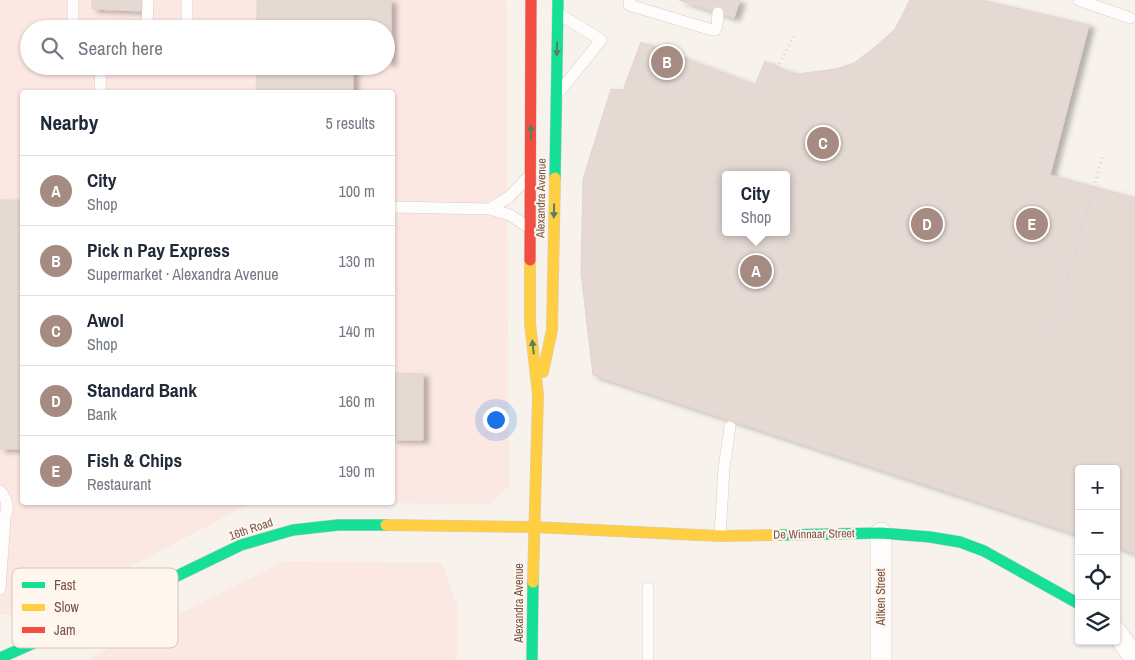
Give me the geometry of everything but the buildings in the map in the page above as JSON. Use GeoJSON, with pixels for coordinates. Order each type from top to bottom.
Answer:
{"type":"FeatureCollection","features":[{"type":"Feature","properties":{"kind":"street","name":"Alexandra Avenue"},"geometry":{"type":"LineString","coordinates":[[531,0],[530,323],[538,396],[533,527],[532,660]]}},
{"type":"Feature","properties":{"kind":"street","name":"Alexandra Avenue"},"geometry":{"type":"LineString","coordinates":[[538,396],[552,330],[558,0]]}},
{"type":"Feature","properties":{"kind":"street","name":"16th Road"},"geometry":{"type":"LineString","coordinates":[[178,575],[241,545],[293,530],[338,525],[533,527]]}},
{"type":"Feature","properties":{"kind":"street","name":"De Winnaar Street"},"geometry":{"type":"LineString","coordinates":[[533,527],[720,536],[881,533],[930,537],[960,542],[984,551],[1075,602]]}},
{"type":"Feature","properties":{"kind":"street","name":"Aitken Street"},"geometry":{"type":"LineString","coordinates":[[881,533],[881,660]]}},
{"type":"Feature","properties":{"kind":"street"},"geometry":{"type":"LineString","coordinates":[[1120,637],[1135,658]]}},
{"type":"Feature","properties":{"kind":"street","name":"16th Road"},"geometry":{"type":"LineString","coordinates":[[0,658],[23,648]]}},
{"type":"Feature","properties":{"kind":"lane"},"geometry":{"type":"LineString","coordinates":[[73,0],[73,20]]}},
{"type":"Feature","properties":{"kind":"lane"},"geometry":{"type":"LineString","coordinates":[[147,20],[148,0]]}},
{"type":"Feature","properties":{"kind":"lane"},"geometry":{"type":"LineString","coordinates":[[187,20],[188,0]]}},
{"type":"Feature","properties":{"kind":"lane"},"geometry":{"type":"LineString","coordinates":[[630,0],[629,5],[712,30],[715,30],[717,26],[718,13]]}},
{"type":"Feature","properties":{"kind":"lane"},"geometry":{"type":"LineString","coordinates":[[1079,0],[1130,18]]}},
{"type":"Feature","properties":{"kind":"lane"},"geometry":{"type":"LineString","coordinates":[[556,96],[601,40],[557,13]]}},
{"type":"Feature","properties":{"kind":"lane"},"geometry":{"type":"LineString","coordinates":[[100,75],[100,90]]}},
{"type":"Feature","properties":{"kind":"lane"},"geometry":{"type":"LineString","coordinates":[[490,209],[509,197],[531,173]]}},
{"type":"Feature","properties":{"kind":"lane"},"geometry":{"type":"LineString","coordinates":[[395,208],[490,209],[510,215],[530,229]]}},
{"type":"Feature","properties":{"kind":"lane"},"geometry":{"type":"LineString","coordinates":[[720,536],[724,468],[730,427]]}},
{"type":"Feature","properties":{"kind":"lane"},"geometry":{"type":"LineString","coordinates":[[0,491],[6,497],[8,504],[2,522],[0,589]]}},
{"type":"Feature","properties":{"kind":"lane"},"geometry":{"type":"LineString","coordinates":[[648,588],[648,660]]}},
{"type":"Feature","properties":{"kind":"path"},"geometry":{"type":"LineString","coordinates":[[777,68],[794,36]]}},
{"type":"Feature","properties":{"kind":"path"},"geometry":{"type":"LineString","coordinates":[[1055,322],[1103,155]]}},
{"type":"Feature","properties":{"kind":"shaded area"},"geometry":{"type":"Polygon","coordinates":[[[0,0],[506,0],[509,486],[491,504],[395,503],[395,90],[20,90],[20,505],[247,505],[128,568],[12,568],[12,615],[0,615],[0,0]]]}},
{"type":"Feature","properties":{"kind":"shaded area"},"geometry":{"type":"Polygon","coordinates":[[[285,561],[442,563],[458,608],[457,660],[86,660],[110,648],[178,648],[178,614],[285,561]]]}},
{"type":"Feature","properties":{"kind":"traffic: fast"},"geometry":{"type":"LineString","coordinates":[[555,178],[558,0]]}},
{"type":"Feature","properties":{"kind":"traffic: fast"},"geometry":{"type":"LineString","coordinates":[[178,575],[241,545],[293,530],[338,525],[386,525]]}},
{"type":"Feature","properties":{"kind":"traffic: fast"},"geometry":{"type":"LineString","coordinates":[[779,535],[881,533],[930,537],[960,542],[984,551],[1075,602]]}},
{"type":"Feature","properties":{"kind":"traffic: fast"},"geometry":{"type":"LineString","coordinates":[[532,660],[533,582]]}},
{"type":"Feature","properties":{"kind":"traffic: fast"},"geometry":{"type":"LineString","coordinates":[[0,658],[23,648]]}},
{"type":"Feature","properties":{"kind":"traffic: slow"},"geometry":{"type":"LineString","coordinates":[[543,372],[552,330],[555,178]]}},
{"type":"Feature","properties":{"kind":"traffic: slow"},"geometry":{"type":"LineString","coordinates":[[530,260],[530,323],[538,395],[533,582]]}},
{"type":"Feature","properties":{"kind":"traffic: slow"},"geometry":{"type":"LineString","coordinates":[[386,525],[533,527],[720,536],[779,535]]}},
{"type":"Feature","properties":{"kind":"traffic: jam"},"geometry":{"type":"LineString","coordinates":[[530,260],[531,0]]}},
{"type":"Feature","properties":{"kind":"place","name":"Pick n Pay Express"},"geometry":{"type":"Point","coordinates":[667,62]}},
{"type":"Feature","properties":{"kind":"place","name":"Awol"},"geometry":{"type":"Point","coordinates":[823,143]}},
{"type":"Feature","properties":{"kind":"place","name":"Standard Bank"},"geometry":{"type":"Point","coordinates":[927,224]}},
{"type":"Feature","properties":{"kind":"place","name":"Fish & Chips"},"geometry":{"type":"Point","coordinates":[1032,224]}},
{"type":"Feature","properties":{"kind":"place","name":"City"},"geometry":{"type":"Point","coordinates":[756,271]}}]}
